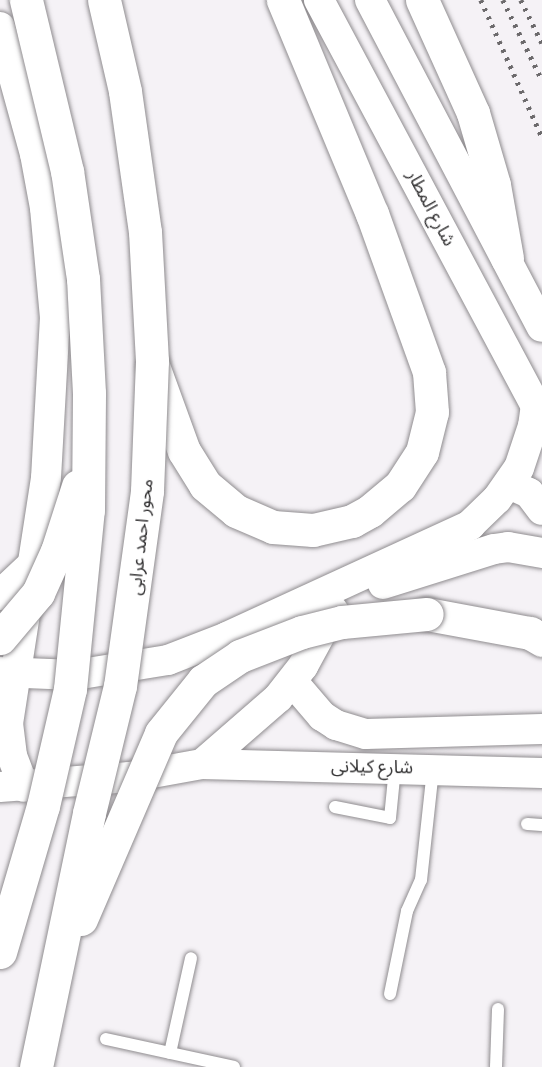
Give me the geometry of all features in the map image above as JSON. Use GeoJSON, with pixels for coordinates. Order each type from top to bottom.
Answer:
{"type":"FeatureCollection","features":[{"type":"Feature","properties":{"kind":"highway"},"geometry":{"type":"LineString","coordinates":[[0,952],[43,806],[70,689],[85,569],[89,450],[87,336],[75,222],[57,120],[26,0]]}},
{"type":"Feature","properties":{"kind":"highway","name":"محور احمد عرابى"},"geometry":{"type":"LineString","coordinates":[[36,1067],[132,621],[147,491],[152,361],[138,167],[104,0]]}},
{"type":"Feature","properties":{"kind":"highway"},"geometry":{"type":"LineString","coordinates":[[152,361],[174,429],[205,485],[236,511],[273,527],[313,530],[342,524],[370,512],[400,486],[422,452],[432,412],[429,372],[372,214],[283,0]]}},
{"type":"Feature","properties":{"kind":"highway"},"geometry":{"type":"LineString","coordinates":[[422,0],[473,113],[494,185],[507,258]]}},
{"type":"Feature","properties":{"kind":"highway"},"geometry":{"type":"LineString","coordinates":[[0,638],[28,607],[48,573],[89,450]]}},
{"type":"Feature","properties":{"kind":"highway"},"geometry":{"type":"LineString","coordinates":[[51,990],[160,734],[187,697],[220,667],[260,646],[302,632],[342,622],[417,615],[495,626],[542,640]]}},
{"type":"Feature","properties":{"kind":"street","name":"شارع المطار"},"geometry":{"type":"LineString","coordinates":[[319,0],[539,411]]}},
{"type":"Feature","properties":{"kind":"street"},"geometry":{"type":"LineString","coordinates":[[370,0],[542,327]]}},
{"type":"Feature","properties":{"kind":"street"},"geometry":{"type":"LineString","coordinates":[[0,27],[35,154],[52,274],[52,425],[34,563],[8,672],[12,787]]}},
{"type":"Feature","properties":{"kind":"street"},"geometry":{"type":"LineString","coordinates":[[8,672],[106,672],[198,650],[470,525],[509,484],[527,448],[539,411]]}},
{"type":"Feature","properties":{"kind":"street"},"geometry":{"type":"LineString","coordinates":[[509,484],[529,493],[542,510]]}},
{"type":"Feature","properties":{"kind":"street"},"geometry":{"type":"LineString","coordinates":[[202,764],[278,698],[292,681],[329,614],[351,598],[462,557],[508,547],[540,549]]}},
{"type":"Feature","properties":{"kind":"street"},"geometry":{"type":"LineString","coordinates":[[0,595],[34,563]]}},
{"type":"Feature","properties":{"kind":"street","name":"شارع كيلانى"},"geometry":{"type":"LineString","coordinates":[[292,681],[322,716],[336,725],[366,734],[542,729]]}},
{"type":"Feature","properties":{"kind":"street","name":"شارع كيلانى"},"geometry":{"type":"LineString","coordinates":[[12,787],[130,777],[202,764],[542,772]]}},
{"type":"Feature","properties":{"kind":"lane"},"geometry":{"type":"LineString","coordinates":[[335,807],[390,818],[395,767]]}},
{"type":"Feature","properties":{"kind":"lane"},"geometry":{"type":"LineString","coordinates":[[390,994],[407,911],[421,880],[433,768]]}},
{"type":"Feature","properties":{"kind":"lane"},"geometry":{"type":"LineString","coordinates":[[527,824],[542,825]]}},
{"type":"Feature","properties":{"kind":"lane"},"geometry":{"type":"LineString","coordinates":[[170,1053],[191,958]]}},
{"type":"Feature","properties":{"kind":"lane"},"geometry":{"type":"LineString","coordinates":[[496,1067],[498,1010]]}},
{"type":"Feature","properties":{"kind":"lane"},"geometry":{"type":"LineString","coordinates":[[106,1039],[234,1067]]}},
{"type":"Feature","properties":{"kind":"railway"},"geometry":{"type":"LineString","coordinates":[[481,0],[542,137]]}},
{"type":"Feature","properties":{"kind":"railway"},"geometry":{"type":"LineString","coordinates":[[503,0],[542,80]]}},
{"type":"Feature","properties":{"kind":"railway"},"geometry":{"type":"LineString","coordinates":[[521,0],[542,43]]}}]}
